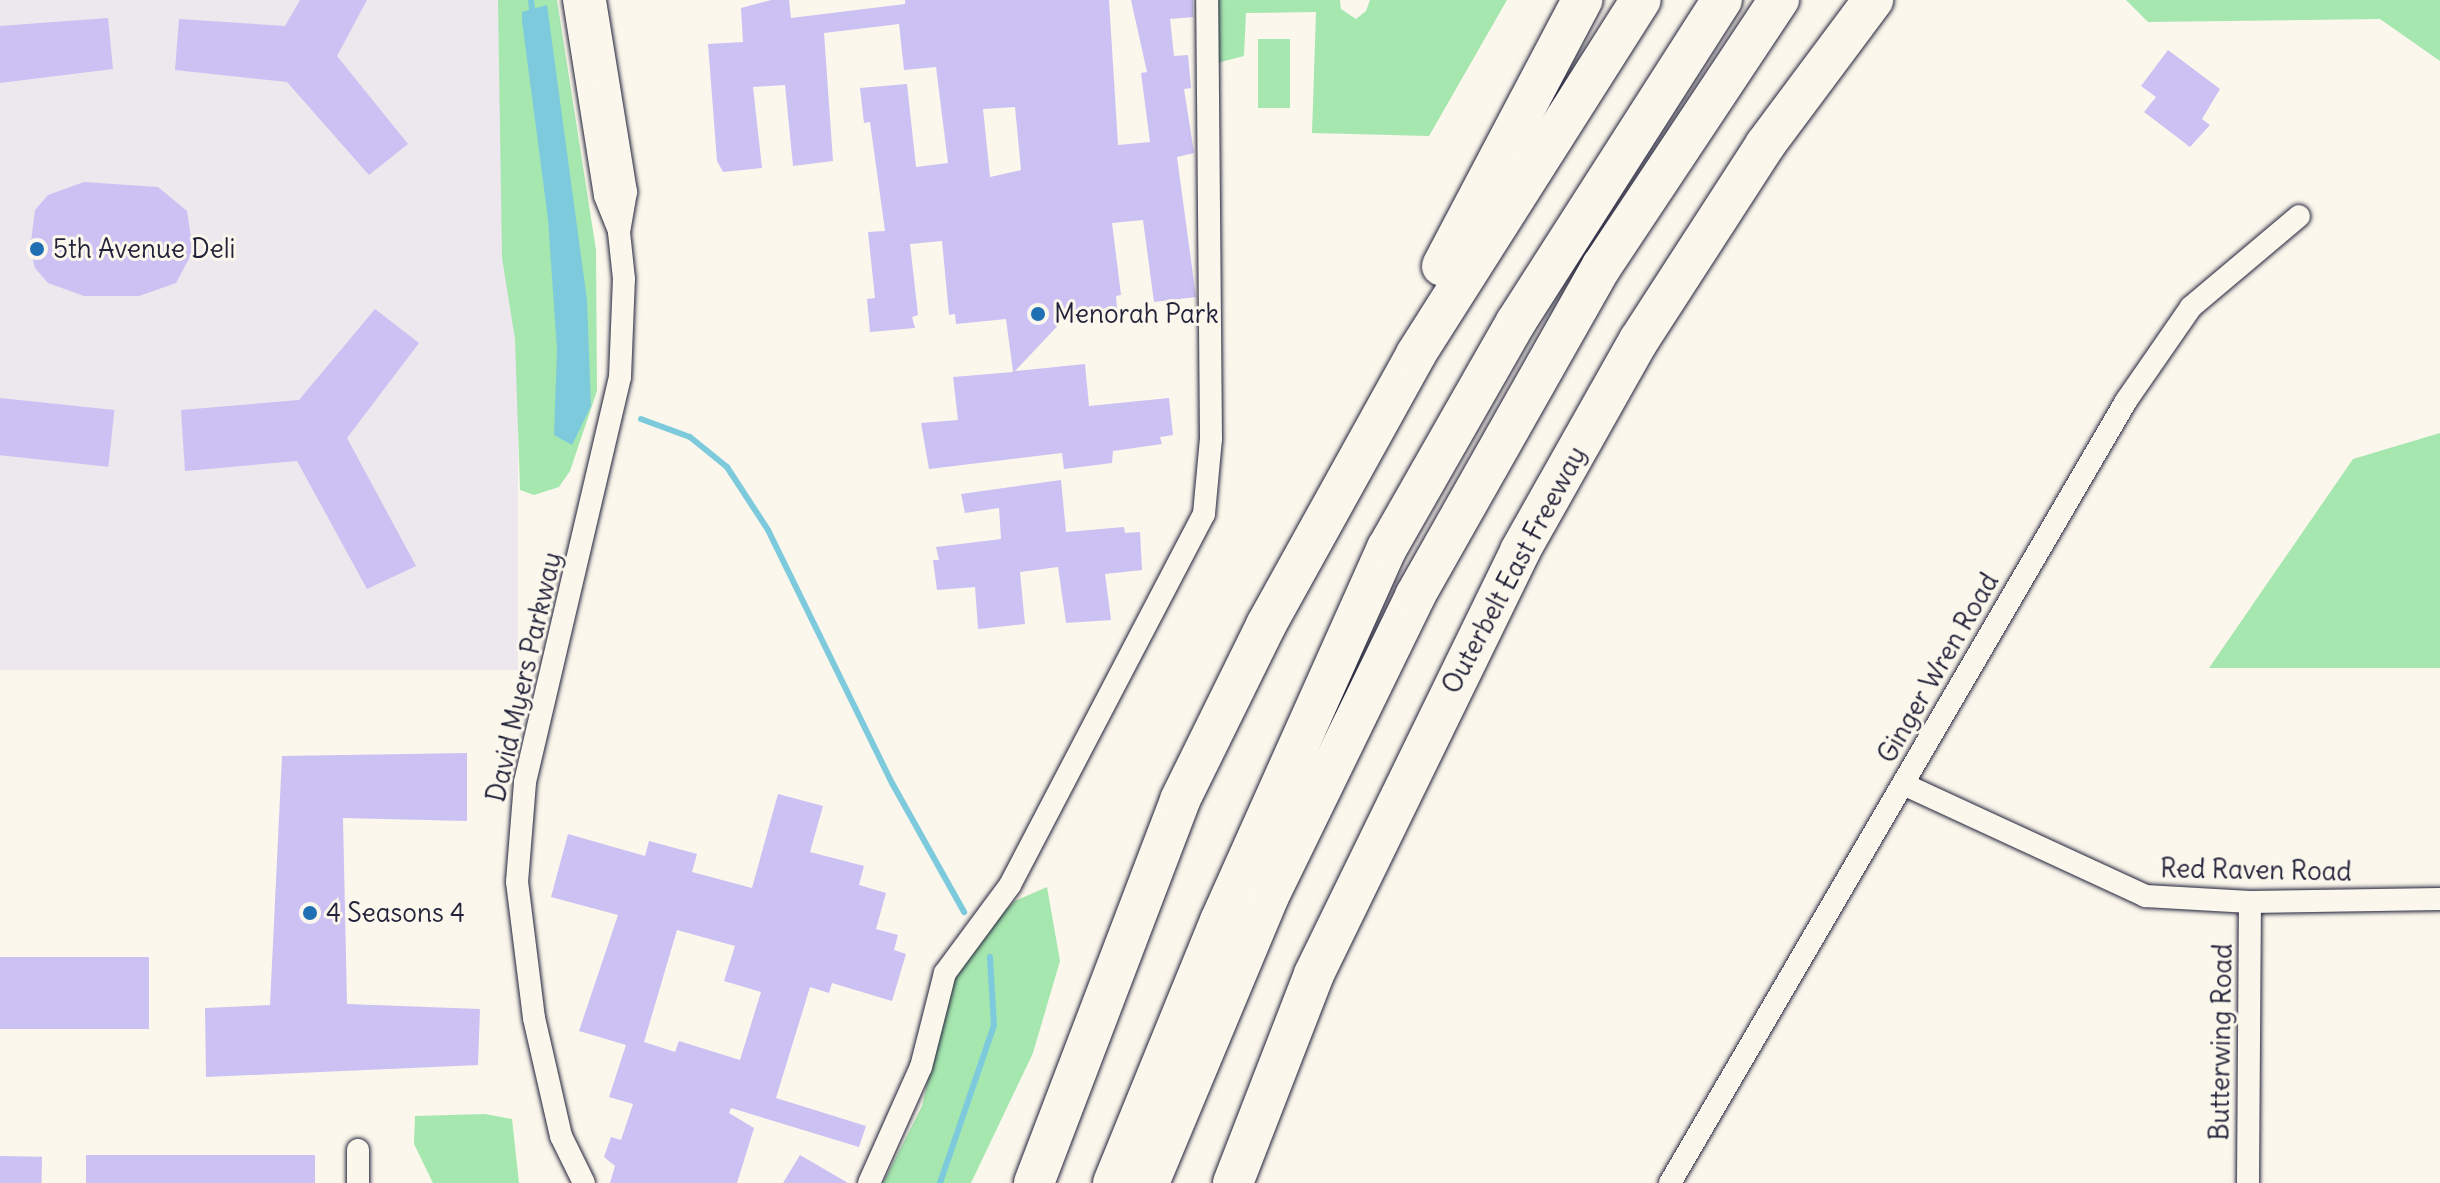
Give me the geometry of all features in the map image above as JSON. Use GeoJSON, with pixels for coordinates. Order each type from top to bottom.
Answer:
{"type":"FeatureCollection","features":[{"type":"Feature","properties":{"kind":"highway"},"geometry":{"type":"LineString","coordinates":[[1034,1183],[1180,800],[1444,262],[1582,0]]}},
{"type":"Feature","properties":{"kind":"highway"},"geometry":{"type":"LineString","coordinates":[[1266,625],[1416,354],[1641,0]]}},
{"type":"Feature","properties":{"kind":"highway"},"geometry":{"type":"LineString","coordinates":[[1113,1183],[1220,921],[1387,548],[1516,322],[1722,0]]}},
{"type":"Feature","properties":{"kind":"highway"},"geometry":{"type":"LineString","coordinates":[[1149,1183],[1269,896],[1415,596],[1602,266],[1779,0]]}},
{"type":"Feature","properties":{"kind":"highway","name":"Outerbelt East Freeway"},"geometry":{"type":"LineString","coordinates":[[1233,1183],[1314,974],[1520,551],[1639,340],[1765,145],[1873,0]]}},
{"type":"Feature","properties":{"kind":"street","name":"David Myers Parkway"},"geometry":{"type":"LineString","coordinates":[[574,0],[605,196],[619,232],[624,279],[620,377],[518,831],[521,952],[561,1136],[582,1181]]}},
{"type":"Feature","properties":{"kind":"street","name":"David Myers Parkway"},"geometry":{"type":"LineString","coordinates":[[595,0],[626,192],[619,232]]}},
{"type":"Feature","properties":{"kind":"street"},"geometry":{"type":"LineString","coordinates":[[869,1183],[921,1067],[945,973],[1010,885],[1204,514],[1211,439],[1207,0]]}},
{"type":"Feature","properties":{"kind":"street","name":"Ginger Wren Road"},"geometry":{"type":"LineString","coordinates":[[1670,1183],[2148,369],[2191,307],[2299,216]]}},
{"type":"Feature","properties":{"kind":"street","name":"Red Raven Road"},"geometry":{"type":"LineString","coordinates":[[1903,784],[2145,896],[2250,902],[2440,899]]}},
{"type":"Feature","properties":{"kind":"street","name":"Butterwing Road"},"geometry":{"type":"LineString","coordinates":[[2248,1183],[2250,902]]}},
{"type":"Feature","properties":{"kind":"street"},"geometry":{"type":"LineString","coordinates":[[358,1150],[358,1183]]}},
{"type":"Feature","properties":{"kind":"shaded area"},"geometry":{"type":"Polygon","coordinates":[[[0,0],[518,0],[518,670],[0,670],[0,0]]]}},
{"type":"Feature","properties":{"kind":"green space"},"geometry":{"type":"Polygon","coordinates":[[[498,0],[557,0],[596,250],[597,391],[570,471],[559,487],[534,495],[520,490],[515,339],[502,258],[498,0]]]}},
{"type":"Feature","properties":{"kind":"green space"},"geometry":{"type":"Polygon","coordinates":[[[1218,0],[1340,0],[1341,9],[1356,19],[1366,11],[1370,0],[1507,0],[1429,136],[1312,133],[1316,12],[1246,13],[1244,56],[1217,63],[1218,0]]]}},
{"type":"Feature","properties":{"kind":"green space"},"geometry":{"type":"Polygon","coordinates":[[[2126,0],[2440,0],[2440,61],[2380,19],[2148,22],[2126,0]]]}},
{"type":"Feature","properties":{"kind":"green space"},"geometry":{"type":"Polygon","coordinates":[[[1258,39],[1290,39],[1290,108],[1258,108],[1258,39]]]}},
{"type":"Feature","properties":{"kind":"green space"},"geometry":{"type":"Polygon","coordinates":[[[2440,433],[2440,668],[2209,668],[2353,459],[2440,433]]]}},
{"type":"Feature","properties":{"kind":"green space"},"geometry":{"type":"Polygon","coordinates":[[[1047,887],[1060,961],[1033,1053],[971,1183],[883,1183],[922,1106],[955,959],[1015,901],[1047,887]]]}},
{"type":"Feature","properties":{"kind":"green space"},"geometry":{"type":"Polygon","coordinates":[[[485,1114],[512,1119],[519,1183],[433,1183],[414,1144],[415,1116],[485,1114]]]}},
{"type":"Feature","properties":{"kind":"water"},"geometry":{"type":"Polygon","coordinates":[[[547,5],[587,300],[591,406],[572,445],[554,435],[557,350],[548,219],[522,21],[522,12],[547,5]]]}},
{"type":"Feature","properties":{"kind":"building"},"geometry":{"type":"Polygon","coordinates":[[[300,0],[367,0],[337,56],[408,144],[369,175],[287,82],[175,70],[179,19],[285,26],[300,0]]]}},
{"type":"Feature","properties":{"kind":"building","name":"Menorah Park"},"geometry":{"type":"Polygon","coordinates":[[[771,0],[789,0],[791,18],[905,4],[905,0],[1109,0],[1118,145],[1150,142],[1141,73],[1147,72],[1131,0],[1193,0],[1193,17],[1170,19],[1174,56],[1188,55],[1191,88],[1184,89],[1194,153],[1177,157],[1196,297],[1154,302],[1143,220],[1112,223],[1121,295],[1116,296],[1117,308],[1064,311],[1065,318],[1015,371],[1085,364],[1089,406],[1169,398],[1173,435],[1160,437],[1162,444],[1113,451],[1112,463],[1064,469],[1062,453],[929,469],[921,423],[958,420],[953,377],[1013,372],[1006,319],[956,324],[955,314],[949,315],[942,241],[910,244],[918,315],[912,317],[915,328],[870,332],[867,299],[875,298],[868,232],[885,231],[870,122],[864,123],[860,88],[907,84],[916,167],[948,163],[936,67],[904,70],[899,24],[824,33],[833,161],[793,166],[785,85],[753,87],[762,168],[723,172],[717,161],[708,44],[743,42],[741,8],[771,0]],[[1015,107],[983,109],[990,177],[1021,170],[1015,107]]]}},
{"type":"Feature","properties":{"kind":"building"},"geometry":{"type":"Polygon","coordinates":[[[108,18],[113,69],[0,83],[0,26],[108,18]]]}},
{"type":"Feature","properties":{"kind":"building"},"geometry":{"type":"Polygon","coordinates":[[[2168,50],[2220,89],[2202,119],[2210,125],[2190,147],[2144,112],[2156,97],[2141,86],[2168,50]]]}},
{"type":"Feature","properties":{"kind":"building"},"geometry":{"type":"Polygon","coordinates":[[[84,182],[158,187],[187,211],[193,251],[176,283],[139,296],[84,296],[48,283],[35,268],[30,249],[35,210],[48,195],[84,182]]]}},
{"type":"Feature","properties":{"kind":"building"},"geometry":{"type":"Polygon","coordinates":[[[375,309],[419,343],[347,438],[416,566],[367,589],[297,461],[185,471],[181,410],[299,400],[375,309]]]}},
{"type":"Feature","properties":{"kind":"building"},"geometry":{"type":"Polygon","coordinates":[[[0,398],[114,410],[108,467],[0,455],[0,398]]]}},
{"type":"Feature","properties":{"kind":"building"},"geometry":{"type":"Polygon","coordinates":[[[1061,480],[1066,532],[1124,527],[1125,533],[1140,532],[1142,570],[1105,574],[1111,620],[1066,623],[1058,567],[1020,572],[1025,624],[978,629],[975,587],[937,590],[933,560],[939,560],[936,547],[1001,539],[999,508],[965,513],[961,494],[1061,480]]]}},
{"type":"Feature","properties":{"kind":"building","name":"4 Seasons 4"},"geometry":{"type":"Polygon","coordinates":[[[467,753],[467,821],[343,818],[347,1004],[480,1009],[478,1065],[206,1077],[205,1008],[270,1005],[282,756],[467,753]]]}},
{"type":"Feature","properties":{"kind":"building"},"geometry":{"type":"Polygon","coordinates":[[[778,794],[823,806],[810,852],[864,866],[859,885],[886,893],[876,929],[898,935],[894,950],[906,954],[892,1001],[832,983],[829,993],[810,987],[776,1098],[866,1126],[859,1147],[731,1108],[729,1113],[754,1128],[737,1183],[610,1183],[615,1166],[604,1157],[611,1137],[621,1140],[633,1104],[609,1097],[626,1045],[579,1031],[618,915],[551,897],[568,834],[645,856],[649,841],[697,854],[692,872],[752,888],[778,794]],[[677,930],[644,1042],[675,1052],[679,1041],[740,1060],[761,992],[724,981],[735,946],[677,930]]]}},
{"type":"Feature","properties":{"kind":"building"},"geometry":{"type":"Polygon","coordinates":[[[0,957],[149,957],[149,1029],[0,1029],[0,957]]]}},
{"type":"Feature","properties":{"kind":"building"},"geometry":{"type":"Polygon","coordinates":[[[86,1155],[315,1155],[315,1183],[86,1183],[86,1155]]]}},
{"type":"Feature","properties":{"kind":"building"},"geometry":{"type":"Polygon","coordinates":[[[800,1155],[848,1183],[783,1183],[800,1155]]]}},
{"type":"Feature","properties":{"kind":"building"},"geometry":{"type":"Polygon","coordinates":[[[0,1156],[42,1157],[42,1183],[0,1183],[0,1156]]]}},
{"type":"Feature","properties":{"kind":"waterway"},"geometry":{"type":"LineString","coordinates":[[531,0],[533,16]]}},
{"type":"Feature","properties":{"kind":"waterway"},"geometry":{"type":"LineString","coordinates":[[641,419],[690,437],[727,467],[768,530],[892,783],[964,912]]}},
{"type":"Feature","properties":{"kind":"waterway"},"geometry":{"type":"LineString","coordinates":[[940,1183],[994,1025],[990,957]]}},
{"type":"Feature","properties":{"kind":"place","name":"5th Avenue Deli"},"geometry":{"type":"Point","coordinates":[37,249]}},
{"type":"Feature","properties":{"kind":"place","name":"Menorah Park"},"geometry":{"type":"Point","coordinates":[1038,314]}},
{"type":"Feature","properties":{"kind":"place","name":"4 Seasons 4"},"geometry":{"type":"Point","coordinates":[310,913]}}]}
